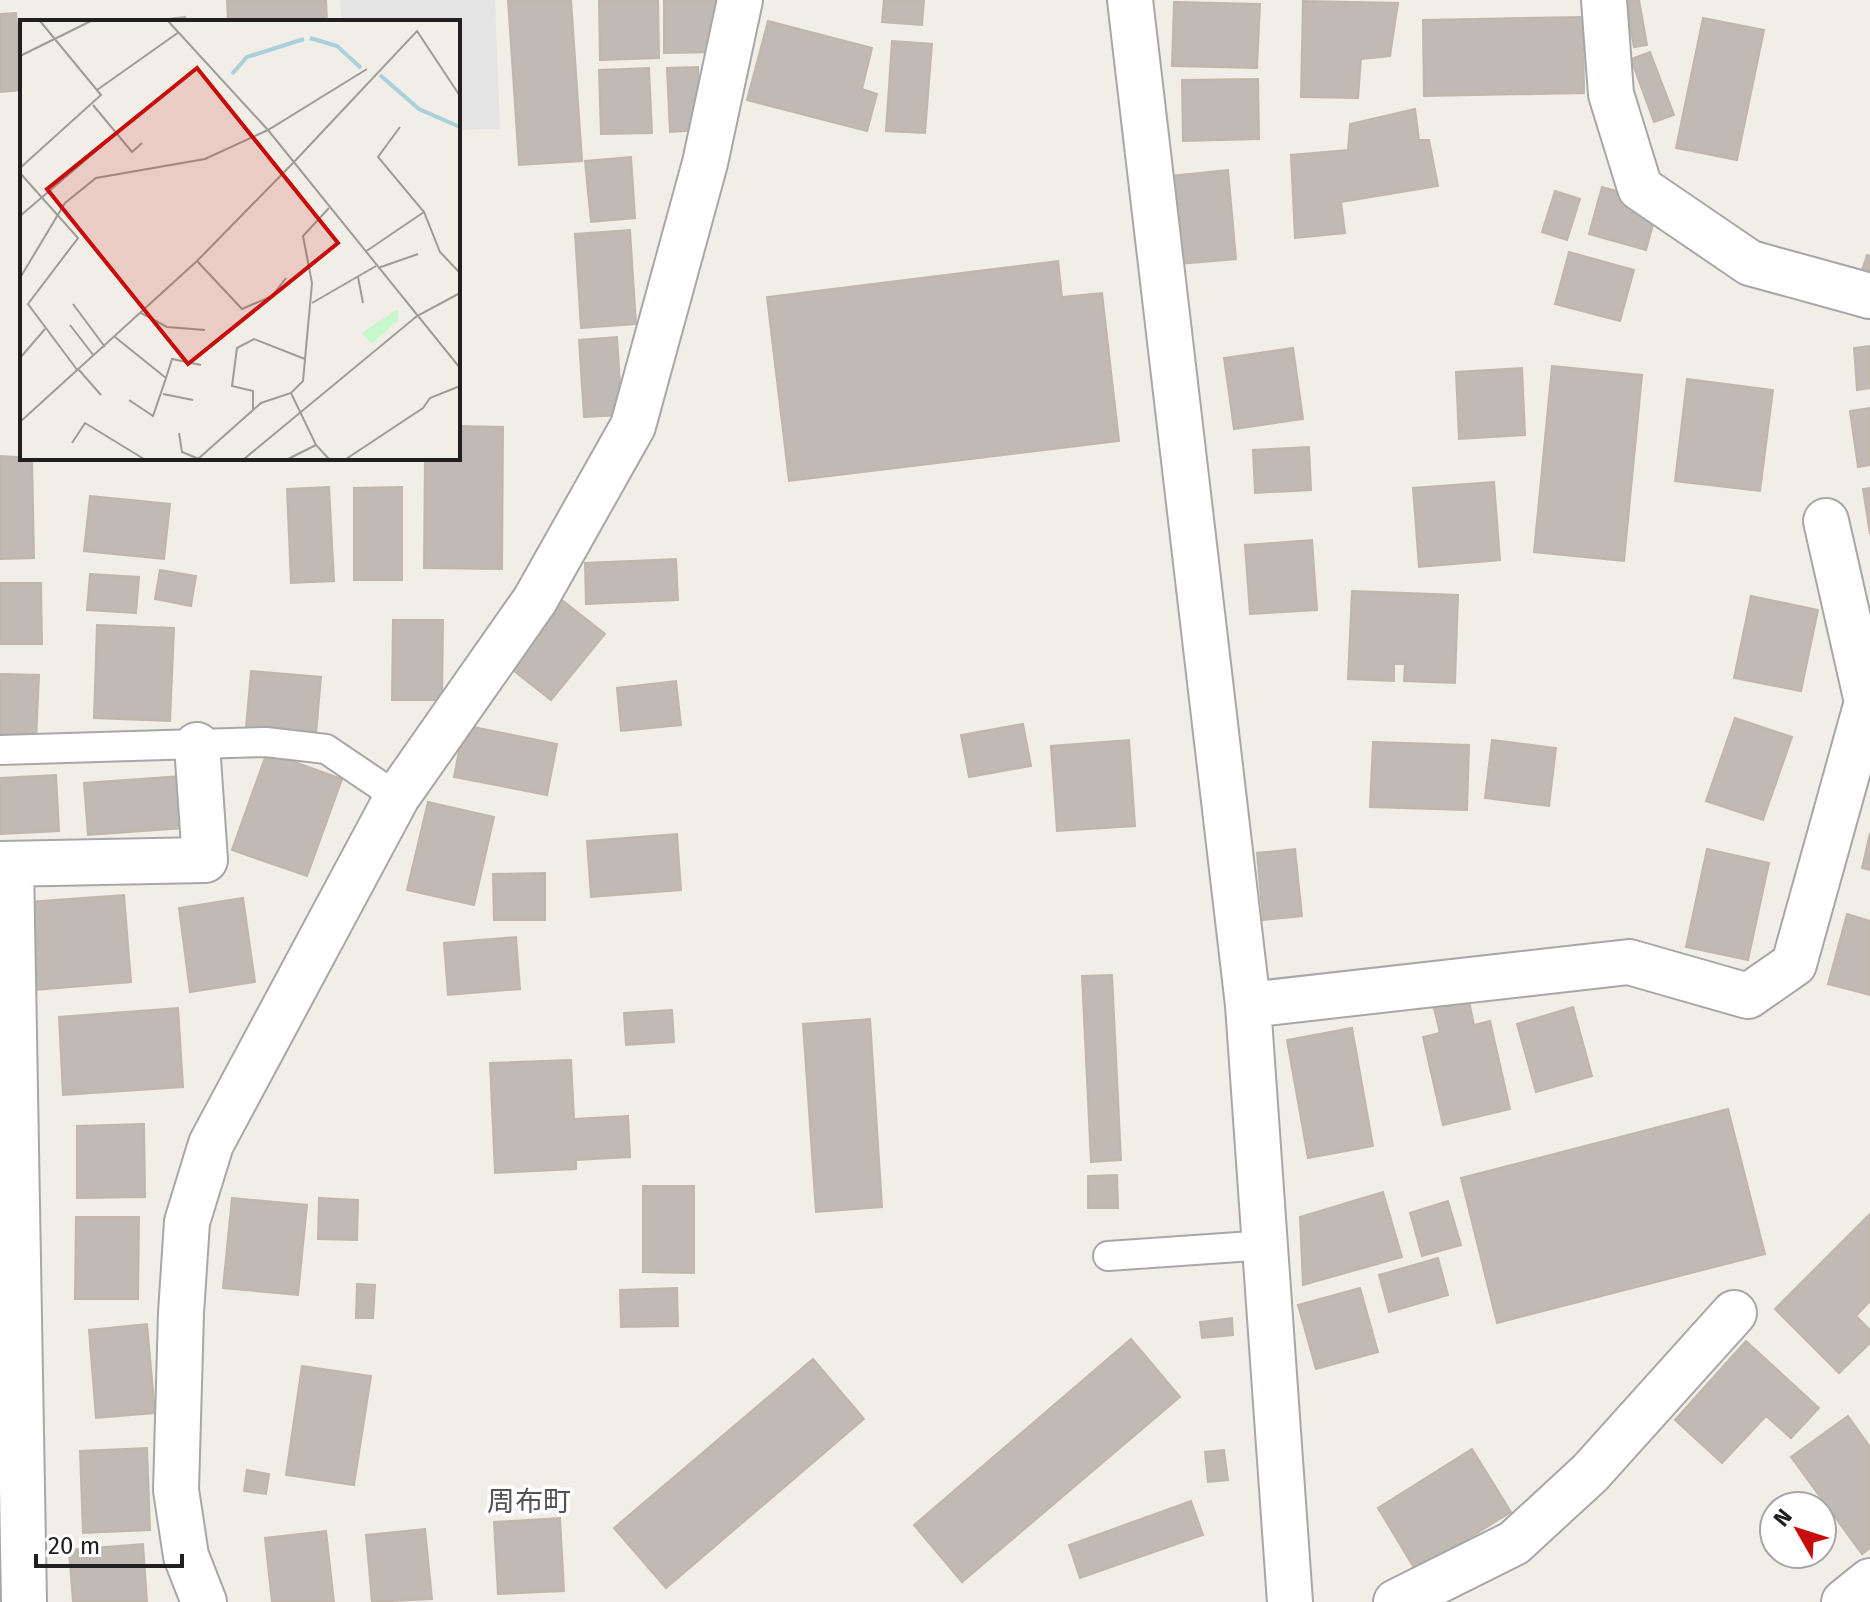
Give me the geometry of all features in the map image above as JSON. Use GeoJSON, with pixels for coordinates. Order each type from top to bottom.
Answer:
{"type":"FeatureCollection","features":[{"type":"Feature","properties":{"kind":"street"},"geometry":{"type":"LineString","coordinates":[[204,1602],[186,1556],[176,1490],[187,1222],[211,1144],[397,797],[535,600],[633,426],[705,163],[740,0]]}},
{"type":"Feature","properties":{"kind":"street"},"geometry":{"type":"LineString","coordinates":[[1130,0],[1248,1005],[1290,1602]]}},
{"type":"Feature","properties":{"kind":"street"},"geometry":{"type":"LineString","coordinates":[[1604,0],[1611,94],[1640,188],[1750,263],[1870,296]]}},
{"type":"Feature","properties":{"kind":"street"},"geometry":{"type":"LineString","coordinates":[[1248,1005],[1629,962],[1748,996],[1794,964],[1867,702],[1826,521]]}},
{"type":"Feature","properties":{"kind":"street"},"geometry":{"type":"LineString","coordinates":[[24,1602],[6,864],[205,860],[197,745]]}},
{"type":"Feature","properties":{"kind":"street"},"geometry":{"type":"LineString","coordinates":[[1396,1602],[1514,1543],[1590,1473],[1734,1313]]}},
{"type":"Feature","properties":{"kind":"street"},"geometry":{"type":"LineString","coordinates":[[1844,1602],[1870,1581]]}},
{"type":"Feature","properties":{"kind":"lane"},"geometry":{"type":"LineString","coordinates":[[0,750],[266,742],[326,749],[397,797]]}},
{"type":"Feature","properties":{"kind":"lane"},"geometry":{"type":"LineString","coordinates":[[1108,1256],[1267,1245]]}},
{"type":"Feature","properties":{"kind":"shaded area"},"geometry":{"type":"Polygon","coordinates":[[[340,0],[495,0],[500,129],[460,130],[460,20],[341,20],[340,0]]]}},
{"type":"Feature","properties":{"kind":"building"},"geometry":{"type":"Polygon","coordinates":[[[227,0],[326,0],[327,20],[228,20],[227,0]]]}},
{"type":"Feature","properties":{"kind":"building"},"geometry":{"type":"Polygon","coordinates":[[[508,0],[571,0],[582,161],[519,165],[508,0]]]}},
{"type":"Feature","properties":{"kind":"building"},"geometry":{"type":"Polygon","coordinates":[[[599,0],[658,0],[659,58],[600,60],[599,0]]]}},
{"type":"Feature","properties":{"kind":"building"},"geometry":{"type":"Polygon","coordinates":[[[664,0],[722,0],[722,52],[664,53],[664,0]]]}},
{"type":"Feature","properties":{"kind":"building"},"geometry":{"type":"Polygon","coordinates":[[[884,0],[924,0],[922,25],[882,22],[884,0]]]}},
{"type":"Feature","properties":{"kind":"building"},"geometry":{"type":"Polygon","coordinates":[[[1625,0],[1639,0],[1647,45],[1634,47],[1625,0]]]}},
{"type":"Feature","properties":{"kind":"building"},"geometry":{"type":"Polygon","coordinates":[[[1303,1],[1398,3],[1390,56],[1361,59],[1358,98],[1301,97],[1303,1]]]}},
{"type":"Feature","properties":{"kind":"building"},"geometry":{"type":"Polygon","coordinates":[[[1174,2],[1260,4],[1257,68],[1172,66],[1174,2]]]}},
{"type":"Feature","properties":{"kind":"building"},"geometry":{"type":"Polygon","coordinates":[[[16,13],[20,90],[0,92],[0,14],[16,13]]]}},
{"type":"Feature","properties":{"kind":"building"},"geometry":{"type":"Polygon","coordinates":[[[1583,17],[1584,93],[1424,96],[1423,20],[1583,17]]]}},
{"type":"Feature","properties":{"kind":"building"},"geometry":{"type":"Polygon","coordinates":[[[1703,18],[1764,30],[1737,160],[1676,148],[1703,18]]]}},
{"type":"Feature","properties":{"kind":"building"},"geometry":{"type":"Polygon","coordinates":[[[768,21],[872,48],[862,89],[877,94],[867,131],[747,100],[768,21]]]}},
{"type":"Feature","properties":{"kind":"building"},"geometry":{"type":"Polygon","coordinates":[[[892,41],[932,44],[925,133],[886,131],[892,41]]]}},
{"type":"Feature","properties":{"kind":"building"},"geometry":{"type":"Polygon","coordinates":[[[1650,52],[1674,115],[1654,122],[1631,59],[1650,52]]]}},
{"type":"Feature","properties":{"kind":"building"},"geometry":{"type":"Polygon","coordinates":[[[698,67],[700,130],[670,132],[667,68],[698,67]]]}},
{"type":"Feature","properties":{"kind":"building"},"geometry":{"type":"Polygon","coordinates":[[[649,68],[652,133],[601,134],[599,70],[649,68]]]}},
{"type":"Feature","properties":{"kind":"building"},"geometry":{"type":"Polygon","coordinates":[[[1258,79],[1259,139],[1183,141],[1182,80],[1258,79]]]}},
{"type":"Feature","properties":{"kind":"building"},"geometry":{"type":"Polygon","coordinates":[[[1415,109],[1419,140],[1429,140],[1438,186],[1341,202],[1345,233],[1295,238],[1291,155],[1348,150],[1350,124],[1415,109]]]}},
{"type":"Feature","properties":{"kind":"building"},"geometry":{"type":"Polygon","coordinates":[[[631,157],[635,218],[591,222],[585,161],[631,157]]]}},
{"type":"Feature","properties":{"kind":"building"},"geometry":{"type":"Polygon","coordinates":[[[1228,170],[1236,259],[1179,264],[1171,176],[1228,170]]]}},
{"type":"Feature","properties":{"kind":"building"},"geometry":{"type":"Polygon","coordinates":[[[1602,187],[1659,203],[1646,250],[1589,234],[1602,187]]]}},
{"type":"Feature","properties":{"kind":"building"},"geometry":{"type":"Polygon","coordinates":[[[1555,191],[1580,199],[1567,240],[1542,232],[1555,191]]]}},
{"type":"Feature","properties":{"kind":"building"},"geometry":{"type":"Polygon","coordinates":[[[630,230],[636,324],[581,328],[575,234],[630,230]]]}},
{"type":"Feature","properties":{"kind":"building"},"geometry":{"type":"Polygon","coordinates":[[[1569,252],[1634,270],[1620,321],[1555,304],[1569,252]]]}},
{"type":"Feature","properties":{"kind":"building"},"geometry":{"type":"Polygon","coordinates":[[[1867,255],[1870,256],[1870,276],[1861,273],[1867,255]]]}},
{"type":"Feature","properties":{"kind":"building"},"geometry":{"type":"Polygon","coordinates":[[[1058,261],[1062,297],[1102,293],[1119,441],[789,481],[767,297],[1058,261]]]}},
{"type":"Feature","properties":{"kind":"building"},"geometry":{"type":"Polygon","coordinates":[[[617,337],[622,415],[584,417],[579,340],[617,337]]]}},
{"type":"Feature","properties":{"kind":"building"},"geometry":{"type":"Polygon","coordinates":[[[1870,346],[1870,388],[1857,390],[1854,348],[1870,346]]]}},
{"type":"Feature","properties":{"kind":"building"},"geometry":{"type":"Polygon","coordinates":[[[1293,348],[1303,419],[1234,429],[1224,358],[1293,348]]]}},
{"type":"Feature","properties":{"kind":"building"},"geometry":{"type":"Polygon","coordinates":[[[1552,366],[1642,375],[1624,561],[1534,552],[1552,366]]]}},
{"type":"Feature","properties":{"kind":"building"},"geometry":{"type":"Polygon","coordinates":[[[1522,368],[1525,435],[1459,439],[1456,372],[1522,368]]]}},
{"type":"Feature","properties":{"kind":"building"},"geometry":{"type":"Polygon","coordinates":[[[1687,379],[1773,390],[1760,491],[1675,481],[1687,379]]]}},
{"type":"Feature","properties":{"kind":"building"},"geometry":{"type":"Polygon","coordinates":[[[1870,408],[1870,465],[1858,467],[1850,411],[1870,408]]]}},
{"type":"Feature","properties":{"kind":"building"},"geometry":{"type":"Polygon","coordinates":[[[460,426],[503,427],[502,569],[424,568],[425,460],[460,460],[460,426]]]}},
{"type":"Feature","properties":{"kind":"building"},"geometry":{"type":"Polygon","coordinates":[[[1309,447],[1311,490],[1255,493],[1253,450],[1309,447]]]}},
{"type":"Feature","properties":{"kind":"building"},"geometry":{"type":"Polygon","coordinates":[[[0,456],[32,460],[34,558],[0,559],[0,456]]]}},
{"type":"Feature","properties":{"kind":"building"},"geometry":{"type":"Polygon","coordinates":[[[1494,482],[1500,560],[1419,567],[1413,488],[1494,482]]]}},
{"type":"Feature","properties":{"kind":"building"},"geometry":{"type":"Polygon","coordinates":[[[329,487],[334,581],[291,583],[287,489],[329,487]]]}},
{"type":"Feature","properties":{"kind":"building"},"geometry":{"type":"Polygon","coordinates":[[[402,487],[402,580],[354,580],[354,488],[402,487]]]}},
{"type":"Feature","properties":{"kind":"building"},"geometry":{"type":"Polygon","coordinates":[[[1870,488],[1870,534],[1863,489],[1870,488]]]}},
{"type":"Feature","properties":{"kind":"building"},"geometry":{"type":"Polygon","coordinates":[[[90,496],[170,504],[164,559],[84,551],[90,496]]]}},
{"type":"Feature","properties":{"kind":"building"},"geometry":{"type":"Polygon","coordinates":[[[1312,540],[1317,610],[1250,614],[1245,545],[1312,540]]]}},
{"type":"Feature","properties":{"kind":"building"},"geometry":{"type":"Polygon","coordinates":[[[676,559],[678,600],[586,604],[585,563],[676,559]]]}},
{"type":"Feature","properties":{"kind":"building"},"geometry":{"type":"Polygon","coordinates":[[[160,570],[196,576],[191,606],[155,599],[160,570]]]}},
{"type":"Feature","properties":{"kind":"building"},"geometry":{"type":"Polygon","coordinates":[[[90,574],[139,577],[136,613],[87,610],[90,574]]]}},
{"type":"Feature","properties":{"kind":"building"},"geometry":{"type":"Polygon","coordinates":[[[0,583],[41,583],[42,644],[0,644],[0,583]]]}},
{"type":"Feature","properties":{"kind":"building"},"geometry":{"type":"Polygon","coordinates":[[[1352,591],[1458,595],[1455,683],[1404,681],[1405,664],[1394,664],[1394,681],[1348,679],[1352,591]]]}},
{"type":"Feature","properties":{"kind":"building"},"geometry":{"type":"Polygon","coordinates":[[[1751,596],[1818,610],[1801,691],[1734,678],[1751,596]]]}},
{"type":"Feature","properties":{"kind":"building"},"geometry":{"type":"Polygon","coordinates":[[[562,600],[605,634],[551,700],[509,667],[562,600]]]}},
{"type":"Feature","properties":{"kind":"building"},"geometry":{"type":"Polygon","coordinates":[[[393,620],[443,620],[442,700],[392,700],[393,620]]]}},
{"type":"Feature","properties":{"kind":"building"},"geometry":{"type":"Polygon","coordinates":[[[97,625],[174,628],[170,721],[94,718],[97,625]]]}},
{"type":"Feature","properties":{"kind":"building"},"geometry":{"type":"Polygon","coordinates":[[[251,671],[321,677],[316,734],[246,728],[251,671]]]}},
{"type":"Feature","properties":{"kind":"building"},"geometry":{"type":"Polygon","coordinates":[[[0,674],[39,675],[36,740],[0,738],[0,674]]]}},
{"type":"Feature","properties":{"kind":"building"},"geometry":{"type":"Polygon","coordinates":[[[676,681],[681,725],[621,731],[617,688],[676,681]]]}},
{"type":"Feature","properties":{"kind":"building"},"geometry":{"type":"Polygon","coordinates":[[[1735,718],[1792,737],[1763,820],[1706,801],[1735,718]]]}},
{"type":"Feature","properties":{"kind":"building"},"geometry":{"type":"Polygon","coordinates":[[[1023,724],[1031,766],[969,777],[961,735],[1023,724]]]}},
{"type":"Feature","properties":{"kind":"building"},"geometry":{"type":"Polygon","coordinates":[[[464,725],[557,744],[547,795],[454,777],[464,725]]]}},
{"type":"Feature","properties":{"kind":"building"},"geometry":{"type":"Polygon","coordinates":[[[1129,740],[1135,826],[1057,831],[1051,746],[1129,740]]]}},
{"type":"Feature","properties":{"kind":"building"},"geometry":{"type":"Polygon","coordinates":[[[1492,740],[1556,748],[1549,806],[1485,798],[1492,740]]]}},
{"type":"Feature","properties":{"kind":"building"},"geometry":{"type":"Polygon","coordinates":[[[1373,742],[1469,745],[1467,810],[1370,807],[1373,742]]]}},
{"type":"Feature","properties":{"kind":"building"},"geometry":{"type":"Polygon","coordinates":[[[267,752],[342,779],[307,876],[232,850],[267,752]]]}},
{"type":"Feature","properties":{"kind":"building"},"geometry":{"type":"Polygon","coordinates":[[[56,775],[59,831],[0,834],[0,778],[56,775]]]}},
{"type":"Feature","properties":{"kind":"building"},"geometry":{"type":"Polygon","coordinates":[[[181,776],[184,828],[88,835],[84,783],[181,776]]]}},
{"type":"Feature","properties":{"kind":"building"},"geometry":{"type":"Polygon","coordinates":[[[428,802],[494,817],[474,905],[407,890],[428,802]]]}},
{"type":"Feature","properties":{"kind":"building"},"geometry":{"type":"Polygon","coordinates":[[[1870,833],[1870,870],[1862,868],[1870,833]]]}},
{"type":"Feature","properties":{"kind":"building"},"geometry":{"type":"Polygon","coordinates":[[[677,834],[681,890],[591,897],[587,841],[677,834]]]}},
{"type":"Feature","properties":{"kind":"building"},"geometry":{"type":"Polygon","coordinates":[[[1295,849],[1302,916],[1263,920],[1257,853],[1295,849]]]}},
{"type":"Feature","properties":{"kind":"building"},"geometry":{"type":"Polygon","coordinates":[[[1707,849],[1769,863],[1748,960],[1686,947],[1707,849]]]}},
{"type":"Feature","properties":{"kind":"building"},"geometry":{"type":"Polygon","coordinates":[[[545,873],[545,920],[494,920],[493,874],[545,873]]]}},
{"type":"Feature","properties":{"kind":"building"},"geometry":{"type":"Polygon","coordinates":[[[124,895],[131,982],[35,990],[28,902],[124,895]]]}},
{"type":"Feature","properties":{"kind":"building"},"geometry":{"type":"Polygon","coordinates":[[[243,898],[255,982],[190,992],[179,908],[243,898]]]}},
{"type":"Feature","properties":{"kind":"building"},"geometry":{"type":"Polygon","coordinates":[[[1847,914],[1870,921],[1870,995],[1828,984],[1847,914]]]}},
{"type":"Feature","properties":{"kind":"building"},"geometry":{"type":"Polygon","coordinates":[[[516,937],[520,989],[448,995],[444,943],[516,937]]]}},
{"type":"Feature","properties":{"kind":"building"},"geometry":{"type":"Polygon","coordinates":[[[1112,975],[1121,1160],[1091,1162],[1082,976],[1112,975]]]}},
{"type":"Feature","properties":{"kind":"building"},"geometry":{"type":"Polygon","coordinates":[[[1468,996],[1474,1025],[1490,1021],[1510,1109],[1443,1125],[1423,1037],[1440,1033],[1433,1004],[1468,996]]]}},
{"type":"Feature","properties":{"kind":"building"},"geometry":{"type":"Polygon","coordinates":[[[1573,1007],[1592,1076],[1536,1092],[1517,1024],[1573,1007]]]}},
{"type":"Feature","properties":{"kind":"building"},"geometry":{"type":"Polygon","coordinates":[[[178,1008],[183,1087],[63,1095],[59,1017],[178,1008]]]}},
{"type":"Feature","properties":{"kind":"building"},"geometry":{"type":"Polygon","coordinates":[[[672,1010],[674,1042],[626,1045],[624,1013],[672,1010]]]}},
{"type":"Feature","properties":{"kind":"building"},"geometry":{"type":"Polygon","coordinates":[[[870,1019],[882,1207],[816,1212],[803,1024],[870,1019]]]}},
{"type":"Feature","properties":{"kind":"building"},"geometry":{"type":"Polygon","coordinates":[[[1352,1028],[1373,1146],[1308,1158],[1287,1040],[1352,1028]]]}},
{"type":"Feature","properties":{"kind":"building"},"geometry":{"type":"Polygon","coordinates":[[[571,1060],[574,1119],[628,1116],[630,1157],[576,1160],[576,1169],[495,1173],[490,1063],[571,1060]]]}},
{"type":"Feature","properties":{"kind":"building"},"geometry":{"type":"Polygon","coordinates":[[[1728,1109],[1765,1254],[1497,1323],[1461,1178],[1728,1109]]]}},
{"type":"Feature","properties":{"kind":"building"},"geometry":{"type":"Polygon","coordinates":[[[144,1124],[145,1197],[77,1198],[77,1126],[144,1124]]]}},
{"type":"Feature","properties":{"kind":"building"},"geometry":{"type":"Polygon","coordinates":[[[1117,1175],[1118,1208],[1088,1208],[1088,1176],[1117,1175]]]}},
{"type":"Feature","properties":{"kind":"building"},"geometry":{"type":"Polygon","coordinates":[[[643,1186],[694,1186],[694,1273],[643,1272],[643,1186]]]}},
{"type":"Feature","properties":{"kind":"building"},"geometry":{"type":"Polygon","coordinates":[[[1383,1192],[1402,1257],[1303,1285],[1300,1217],[1383,1192]]]}},
{"type":"Feature","properties":{"kind":"building"},"geometry":{"type":"Polygon","coordinates":[[[232,1198],[307,1205],[298,1295],[223,1288],[232,1198]]]}},
{"type":"Feature","properties":{"kind":"building"},"geometry":{"type":"Polygon","coordinates":[[[319,1198],[358,1200],[357,1240],[318,1239],[319,1198]]]}},
{"type":"Feature","properties":{"kind":"building"},"geometry":{"type":"Polygon","coordinates":[[[1448,1201],[1461,1245],[1422,1256],[1410,1213],[1448,1201]]]}},
{"type":"Feature","properties":{"kind":"building"},"geometry":{"type":"Polygon","coordinates":[[[1870,1214],[1870,1301],[1856,1316],[1870,1330],[1870,1343],[1839,1373],[1775,1309],[1870,1214]]]}},
{"type":"Feature","properties":{"kind":"building"},"geometry":{"type":"Polygon","coordinates":[[[76,1217],[139,1217],[138,1299],[75,1299],[76,1217]]]}},
{"type":"Feature","properties":{"kind":"building"},"geometry":{"type":"Polygon","coordinates":[[[1438,1258],[1448,1295],[1389,1312],[1379,1275],[1438,1258]]]}},
{"type":"Feature","properties":{"kind":"building"},"geometry":{"type":"Polygon","coordinates":[[[357,1284],[375,1285],[373,1318],[356,1318],[357,1284]]]}},
{"type":"Feature","properties":{"kind":"building"},"geometry":{"type":"Polygon","coordinates":[[[677,1288],[678,1326],[621,1327],[620,1290],[677,1288]]]}},
{"type":"Feature","properties":{"kind":"building"},"geometry":{"type":"Polygon","coordinates":[[[1360,1288],[1378,1352],[1316,1369],[1298,1305],[1360,1288]]]}},
{"type":"Feature","properties":{"kind":"building"},"geometry":{"type":"Polygon","coordinates":[[[1232,1318],[1233,1335],[1202,1338],[1200,1322],[1232,1318]]]}},
{"type":"Feature","properties":{"kind":"building"},"geometry":{"type":"Polygon","coordinates":[[[147,1324],[155,1413],[96,1418],[89,1330],[147,1324]]]}},
{"type":"Feature","properties":{"kind":"building"},"geometry":{"type":"Polygon","coordinates":[[[1131,1339],[1180,1397],[962,1582],[914,1525],[1131,1339]]]}},
{"type":"Feature","properties":{"kind":"building"},"geometry":{"type":"Polygon","coordinates":[[[1746,1341],[1819,1408],[1791,1438],[1766,1416],[1722,1463],[1675,1420],[1746,1341]]]}},
{"type":"Feature","properties":{"kind":"building"},"geometry":{"type":"Polygon","coordinates":[[[813,1359],[864,1419],[666,1588],[614,1528],[813,1359]]]}},
{"type":"Feature","properties":{"kind":"building"},"geometry":{"type":"Polygon","coordinates":[[[302,1366],[371,1376],[354,1485],[286,1475],[302,1366]]]}},
{"type":"Feature","properties":{"kind":"building"},"geometry":{"type":"Polygon","coordinates":[[[1848,1416],[1870,1447],[1870,1548],[1862,1554],[1838,1521],[1838,1490],[1815,1490],[1791,1457],[1848,1416]]]}},
{"type":"Feature","properties":{"kind":"building"},"geometry":{"type":"Polygon","coordinates":[[[147,1448],[150,1530],[83,1533],[80,1451],[147,1448]]]}},
{"type":"Feature","properties":{"kind":"building"},"geometry":{"type":"Polygon","coordinates":[[[1472,1449],[1511,1512],[1416,1571],[1378,1508],[1472,1449]]]}},
{"type":"Feature","properties":{"kind":"building"},"geometry":{"type":"Polygon","coordinates":[[[1224,1450],[1228,1480],[1208,1482],[1205,1452],[1224,1450]]]}},
{"type":"Feature","properties":{"kind":"building"},"geometry":{"type":"Polygon","coordinates":[[[247,1470],[269,1474],[266,1494],[244,1491],[247,1470]]]}},
{"type":"Feature","properties":{"kind":"building"},"geometry":{"type":"Polygon","coordinates":[[[1191,1501],[1203,1535],[1080,1578],[1069,1545],[1191,1501]]]}},
{"type":"Feature","properties":{"kind":"building"},"geometry":{"type":"Polygon","coordinates":[[[560,1518],[564,1591],[498,1594],[494,1522],[560,1518]]]}},
{"type":"Feature","properties":{"kind":"building"},"geometry":{"type":"Polygon","coordinates":[[[425,1529],[432,1599],[372,1602],[366,1535],[425,1529]]]}},
{"type":"Feature","properties":{"kind":"building"},"geometry":{"type":"Polygon","coordinates":[[[326,1531],[334,1602],[272,1602],[265,1538],[326,1531]]]}},
{"type":"Feature","properties":{"kind":"building"},"geometry":{"type":"Polygon","coordinates":[[[143,1544],[147,1602],[73,1602],[69,1550],[143,1544]]]}},
{"type":"Feature","properties":{"kind":"district","name":"周布町"},"geometry":{"type":"Point","coordinates":[529,1501]}}]}
